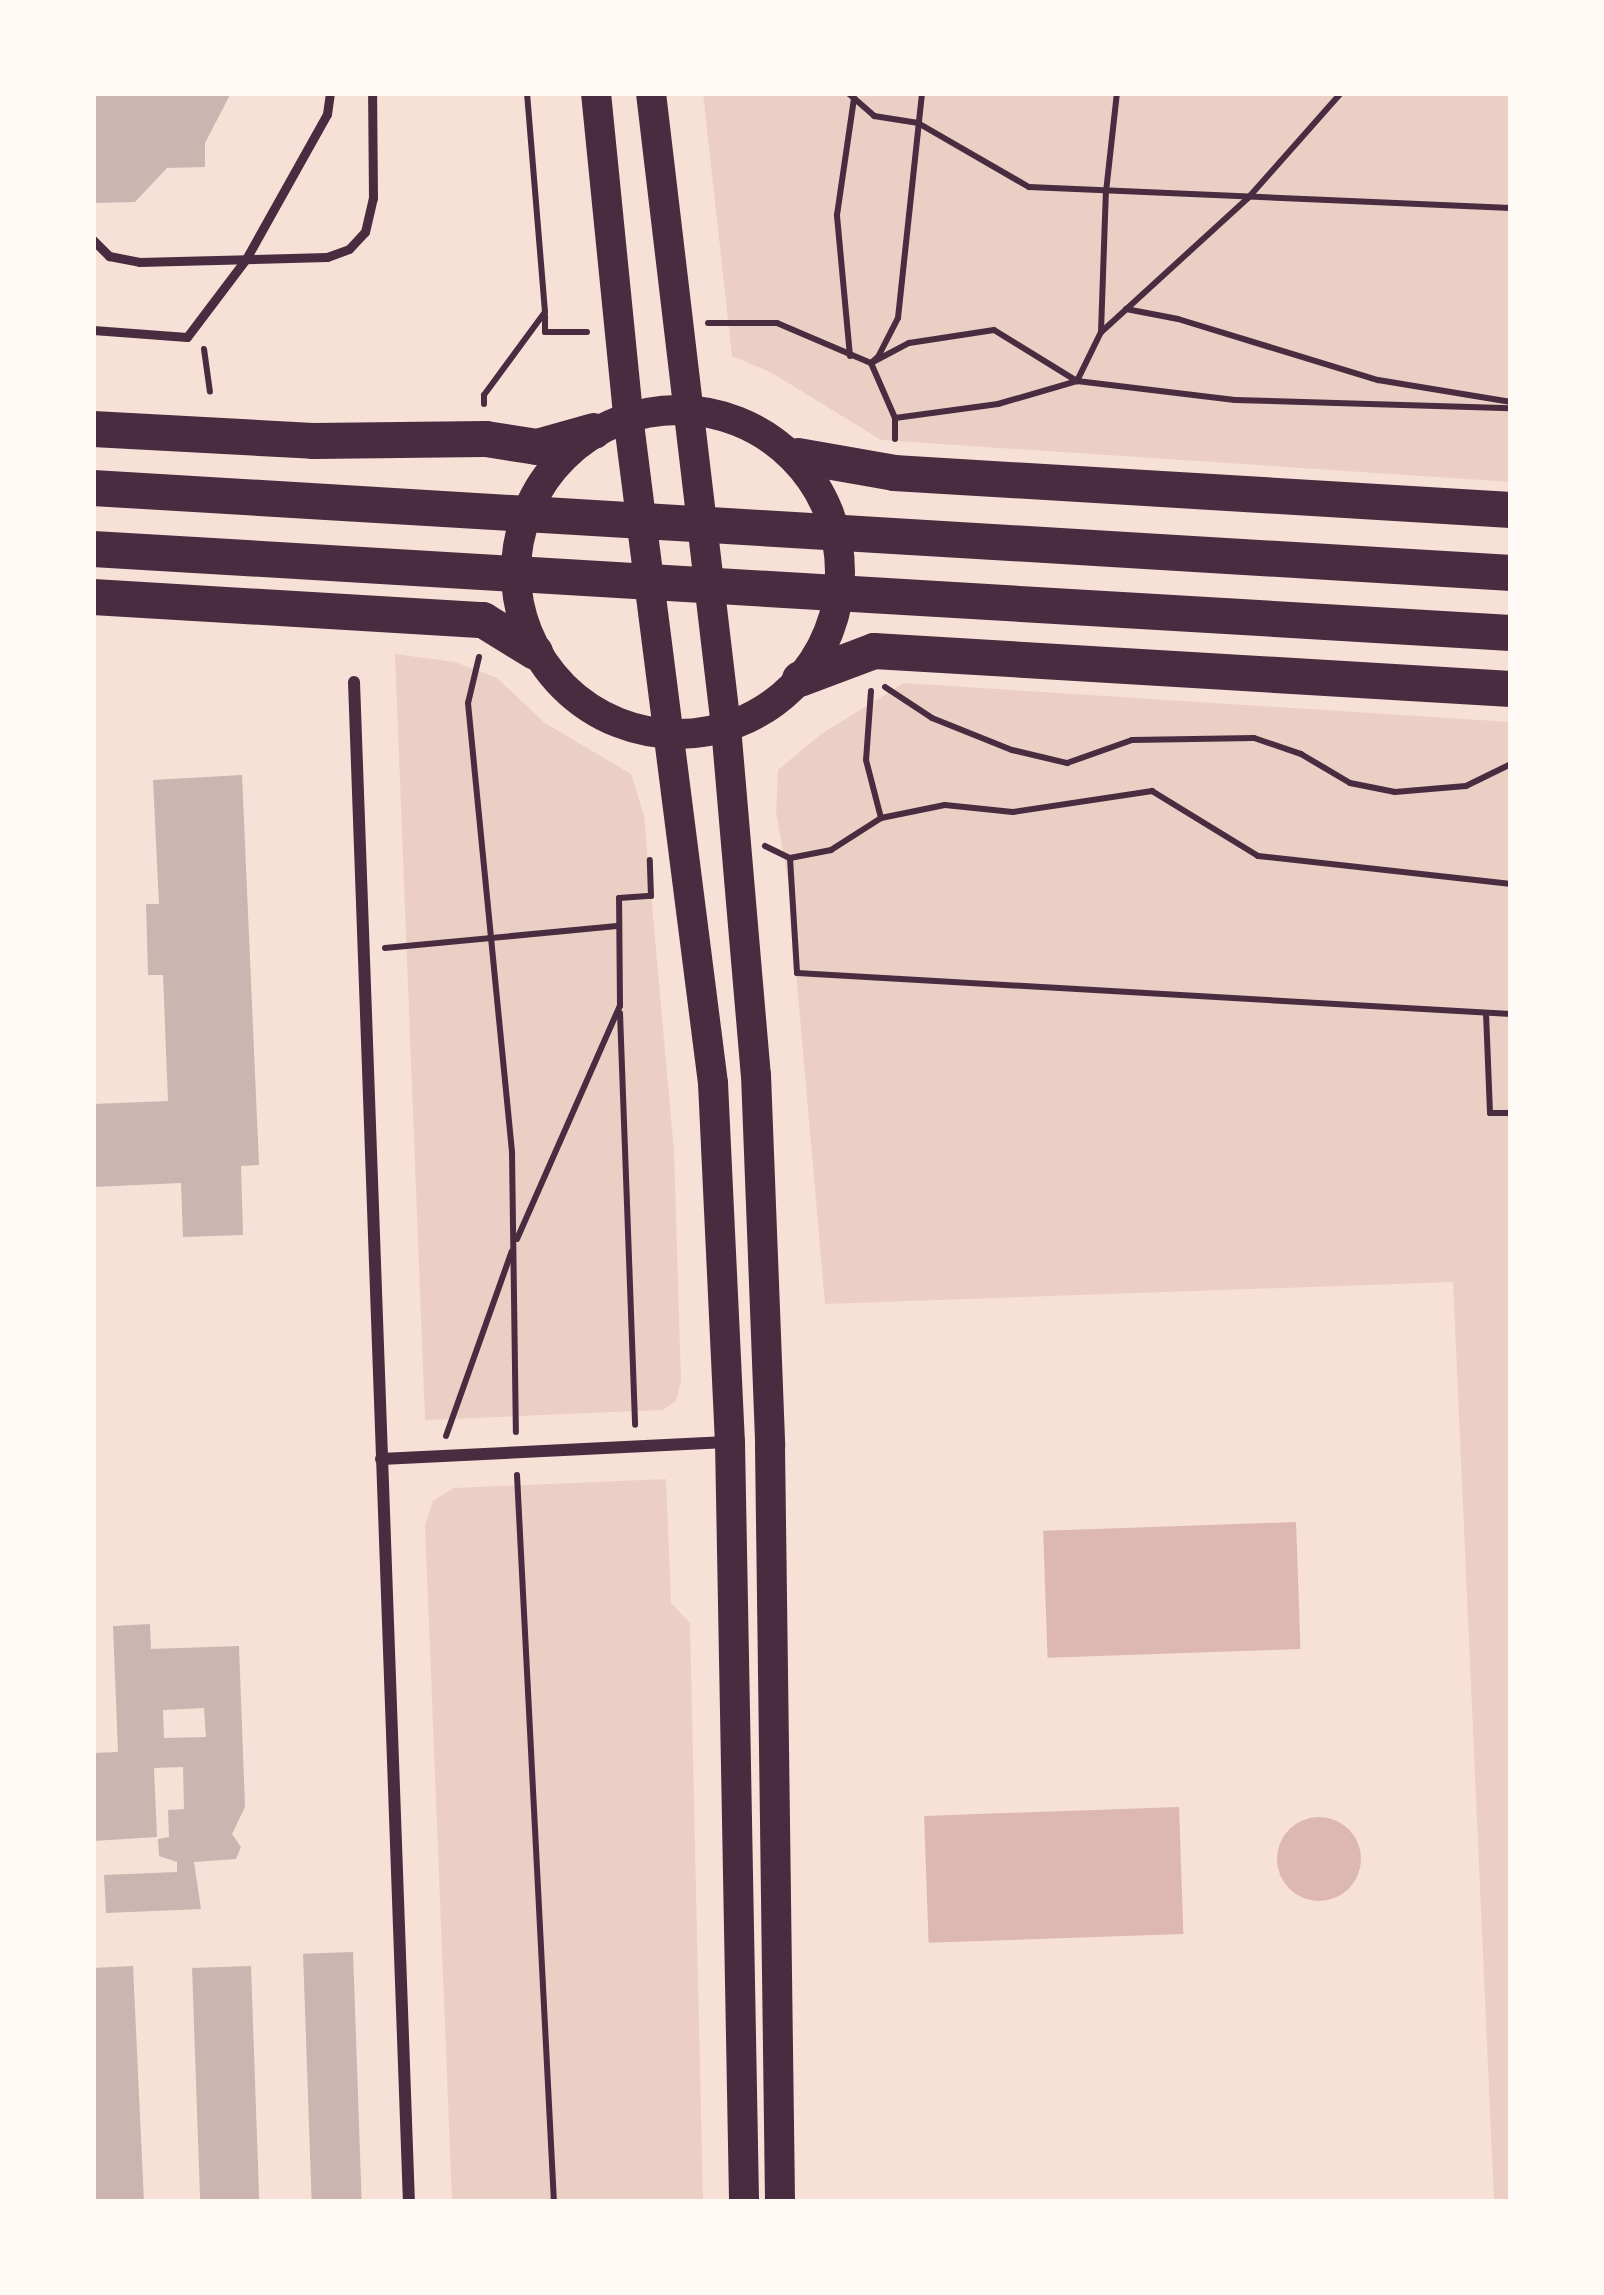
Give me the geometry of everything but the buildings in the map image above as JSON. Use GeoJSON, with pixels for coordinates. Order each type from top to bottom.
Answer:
{"type":"FeatureCollection","features":[{"type":"Feature","properties":{"kind":"highway"},"geometry":{"type":"LineString","coordinates":[[93,429],[313,441],[486,439],[537,447],[611,423]]}},
{"type":"Feature","properties":{"kind":"highway"},"geometry":{"type":"LineString","coordinates":[[798,456],[894,473],[1511,510]]}},
{"type":"Feature","properties":{"kind":"highway"},"geometry":{"type":"LineString","coordinates":[[93,488],[1511,573]]}},
{"type":"Feature","properties":{"kind":"highway"},"geometry":{"type":"LineString","coordinates":[[93,549],[1511,632]]}},
{"type":"Feature","properties":{"kind":"highway"},"geometry":{"type":"LineString","coordinates":[[93,597],[484,620],[536,652]]}},
{"type":"Feature","properties":{"kind":"highway"},"geometry":{"type":"LineString","coordinates":[[800,679],[874,651],[1511,689]]}},
{"type":"Feature","properties":{"kind":"main road"},"geometry":{"type":"LineString","coordinates":[[596,93],[611,423],[671,735],[713,1083],[730,1442],[744,2202]]}},
{"type":"Feature","properties":{"kind":"main road"},"geometry":{"type":"LineString","coordinates":[[651,93],[726,728],[764,1256],[780,2202]]}},
{"type":"Feature","properties":{"kind":"main road"},"geometry":{"type":"LineString","coordinates":[[688,409],[762,430],[798,456],[830,514],[840,586],[826,636],[800,679],[766,708],[726,728],[671,735],[604,718],[554,679],[519,613],[514,571],[526,512],[552,467],[611,423],[688,409]]}},
{"type":"Feature","properties":{"kind":"street"},"geometry":{"type":"LineString","coordinates":[[355,682],[409,2202]]}},
{"type":"Feature","properties":{"kind":"street"},"geometry":{"type":"LineString","coordinates":[[381,1459],[730,1442]]}},
{"type":"Feature","properties":{"kind":"lane"},"geometry":{"type":"LineString","coordinates":[[93,330],[188,337],[246,259],[327,114],[330,93]]}},
{"type":"Feature","properties":{"kind":"lane"},"geometry":{"type":"LineString","coordinates":[[93,240],[110,256],[139,262],[327,256],[349,249],[365,232],[373,198],[372,93]]}},
{"type":"Feature","properties":{"kind":"path"},"geometry":{"type":"LineString","coordinates":[[527,93],[545,332],[592,332]]}},
{"type":"Feature","properties":{"kind":"path"},"geometry":{"type":"LineString","coordinates":[[872,363],[890,341],[898,318],[922,93]]}},
{"type":"Feature","properties":{"kind":"path"},"geometry":{"type":"LineString","coordinates":[[1101,332],[1106,192],[1117,93]]}},
{"type":"Feature","properties":{"kind":"path"},"geometry":{"type":"LineString","coordinates":[[1077,381],[1101,332],[1249,198],[1340,93]]}},
{"type":"Feature","properties":{"kind":"path"},"geometry":{"type":"LineString","coordinates":[[851,96],[874,116],[918,124],[1029,187],[1511,208]]}},
{"type":"Feature","properties":{"kind":"path"},"geometry":{"type":"LineString","coordinates":[[850,356],[837,214],[851,96]]}},
{"type":"Feature","properties":{"kind":"path"},"geometry":{"type":"LineString","coordinates":[[1126,309],[1178,319],[1378,380],[1511,405]]}},
{"type":"Feature","properties":{"kind":"path"},"geometry":{"type":"LineString","coordinates":[[486,439],[484,395],[545,312]]}},
{"type":"Feature","properties":{"kind":"path"},"geometry":{"type":"LineString","coordinates":[[705,323],[777,322],[872,363],[909,343],[985,329],[1018,342],[1077,381]]}},
{"type":"Feature","properties":{"kind":"path"},"geometry":{"type":"LineString","coordinates":[[188,337],[207,351],[210,392]]}},
{"type":"Feature","properties":{"kind":"path"},"geometry":{"type":"LineString","coordinates":[[896,418],[998,404],[1077,381],[1234,400],[1511,405]]}},
{"type":"Feature","properties":{"kind":"path"},"geometry":{"type":"LineString","coordinates":[[484,620],[468,703],[512,1154],[516,1451],[554,2202]]}},
{"type":"Feature","properties":{"kind":"path"},"geometry":{"type":"LineString","coordinates":[[872,679],[932,718],[1012,750],[1067,763],[1132,740],[1254,738],[1301,754],[1350,783],[1395,792],[1466,786],[1511,764]]}},
{"type":"Feature","properties":{"kind":"path"},"geometry":{"type":"LineString","coordinates":[[735,832],[790,858],[831,850],[881,818],[944,805],[1013,812],[1152,791],[1258,856],[1511,884]]}},
{"type":"Feature","properties":{"kind":"path"},"geometry":{"type":"LineString","coordinates":[[636,1447],[619,898],[651,896],[649,846],[686,841]]}},
{"type":"Feature","properties":{"kind":"path"},"geometry":{"type":"LineString","coordinates":[[790,858],[796,973],[1511,1014]]}},
{"type":"Feature","properties":{"kind":"path"},"geometry":{"type":"LineString","coordinates":[[363,950],[617,926]]}},
{"type":"Feature","properties":{"kind":"path"},"geometry":{"type":"LineString","coordinates":[[445,1454],[447,1423],[515,1244],[620,1006]]}},
{"type":"Feature","properties":{"kind":"path"},"geometry":{"type":"LineString","coordinates":[[1486,1013],[1490,1113],[1511,1112]]}},
{"type":"Feature","properties":{"kind":"shaded area"},"geometry":{"type":"Polygon","coordinates":[[[703,93],[1511,93],[1511,482],[881,440],[772,373],[732,356],[703,93]]]}},
{"type":"Feature","properties":{"kind":"shaded area"},"geometry":{"type":"Polygon","coordinates":[[[395,654],[455,662],[497,678],[545,723],[631,774],[644,815],[674,1151],[681,1381],[676,1401],[663,1410],[425,1420],[395,654]]]}},
{"type":"Feature","properties":{"kind":"shaded area"},"geometry":{"type":"Polygon","coordinates":[[[904,683],[1511,722],[1511,2202],[1494,2202],[1453,1282],[825,1304],[788,880],[776,812],[778,770],[821,734],[904,683]]]}},
{"type":"Feature","properties":{"kind":"shaded area"},"geometry":{"type":"Polygon","coordinates":[[[666,1479],[671,1603],[690,1623],[703,2202],[452,2202],[425,1525],[433,1501],[454,1488],[666,1479]]]}},
{"type":"Feature","properties":{"kind":"shaded area"},"geometry":{"type":"Polygon","coordinates":[[[1296,1522],[1300,1649],[1048,1658],[1043,1531],[1296,1522]]]}},
{"type":"Feature","properties":{"kind":"shaded area"},"geometry":{"type":"Polygon","coordinates":[[[1179,1807],[1183,1934],[929,1943],[924,1816],[1179,1807]]]}},
{"type":"Feature","properties":{"kind":"shaded area"},"geometry":{"type":"Polygon","coordinates":[[[1319,1817],[1335,1820],[1348,1830],[1358,1843],[1358,1875],[1348,1888],[1335,1898],[1319,1901],[1303,1898],[1290,1888],[1280,1875],[1277,1859],[1280,1843],[1290,1830],[1303,1820],[1319,1817]]]}}]}
